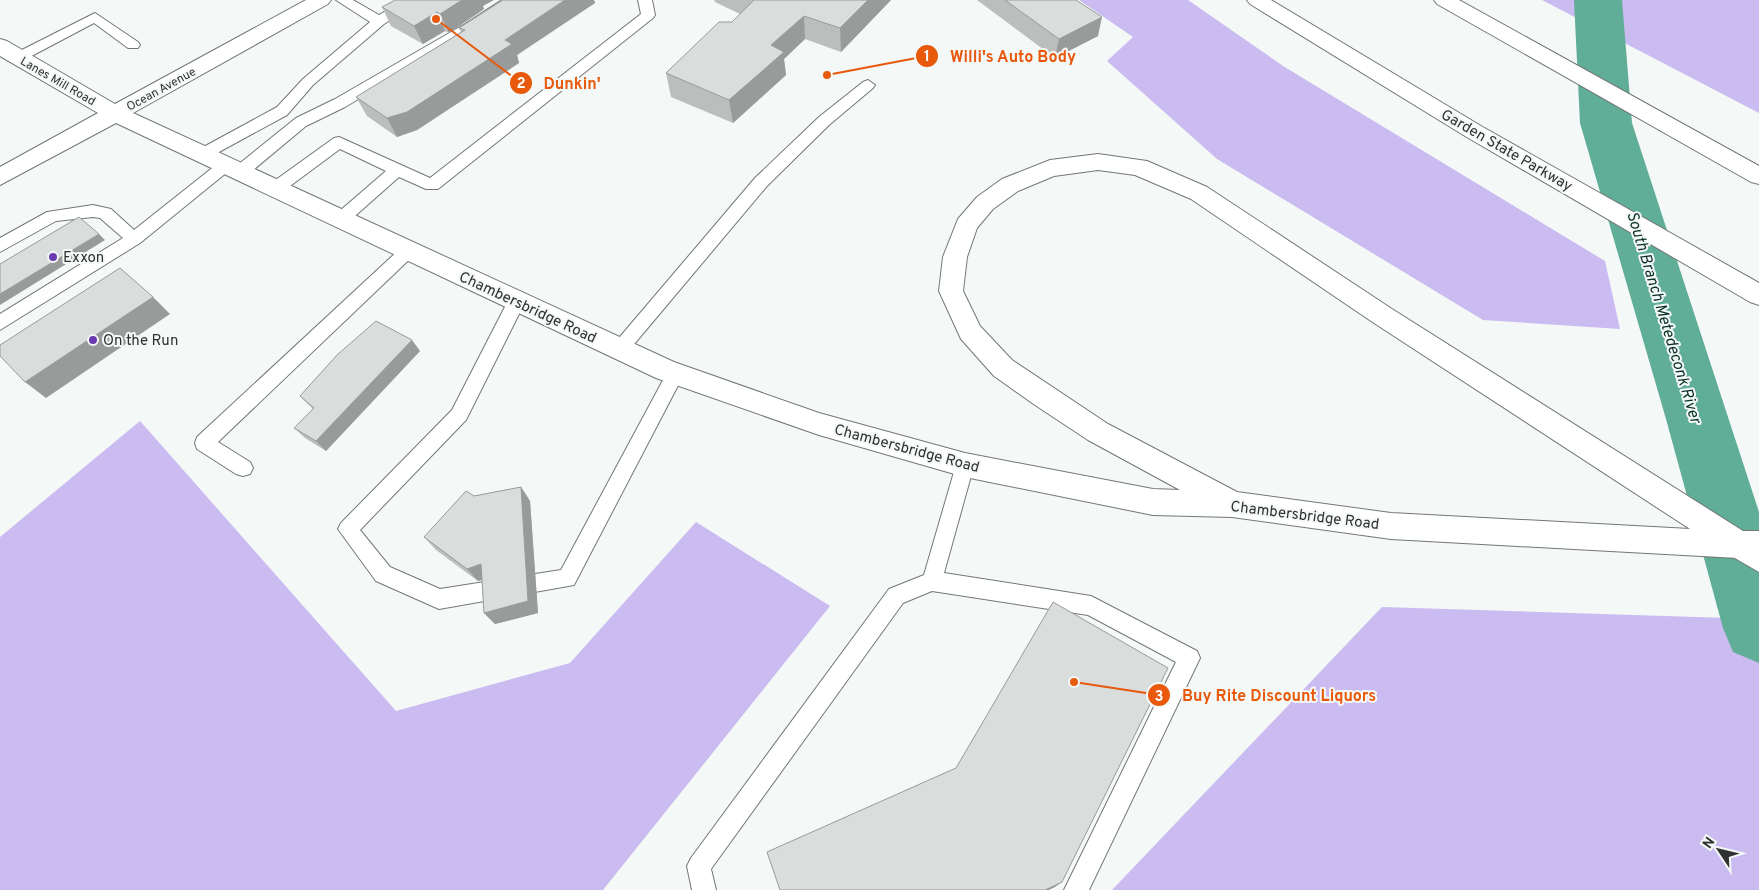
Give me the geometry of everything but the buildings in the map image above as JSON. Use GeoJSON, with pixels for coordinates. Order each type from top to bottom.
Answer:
{"type":"FeatureCollection","features":[{"type":"Feature","properties":{"kind":"main road","name":"Ocean Avenue"},"geometry":{"type":"LineString","coordinates":[[0,177],[321,0]]}},
{"type":"Feature","properties":{"kind":"main road","name":"Garden State Parkway"},"geometry":{"type":"LineString","coordinates":[[1257,0],[1535,167],[1759,295]]}},
{"type":"Feature","properties":{"kind":"main road"},"geometry":{"type":"LineString","coordinates":[[1444,0],[1759,176]]}},
{"type":"Feature","properties":{"kind":"main road","name":"Lanes Mill Road"},"geometry":{"type":"LineString","coordinates":[[8,52],[116,114]]}},
{"type":"Feature","properties":{"kind":"main road","name":"Chambersbridge Road"},"geometry":{"type":"LineString","coordinates":[[116,114],[619,350],[675,374],[818,424],[965,464],[1153,502],[1232,504],[1391,526],[1634,539],[1752,549]]}},
{"type":"Feature","properties":{"kind":"main road"},"geometry":{"type":"LineString","coordinates":[[1232,504],[1098,432],[1044,397],[1003,368],[970,332],[951,291],[955,258],[966,225],[984,203],[1010,185],[1050,168],[1098,162],[1139,167],[1199,193],[1622,471],[1752,549]]}},
{"type":"Feature","properties":{"kind":"lane"},"geometry":{"type":"LineString","coordinates":[[343,0],[379,21]]}},
{"type":"Feature","properties":{"kind":"lane"},"geometry":{"type":"LineString","coordinates":[[203,154],[282,111],[308,82],[379,21],[414,0]]}},
{"type":"Feature","properties":{"kind":"lane"},"geometry":{"type":"LineString","coordinates":[[0,323],[134,239],[301,122],[340,103],[470,28],[511,0]]}},
{"type":"Feature","properties":{"kind":"lane"},"geometry":{"type":"LineString","coordinates":[[276,188],[339,142],[432,185],[648,15],[645,0]]}},
{"type":"Feature","properties":{"kind":"lane"},"geometry":{"type":"LineString","coordinates":[[8,52],[95,17],[133,45]]}},
{"type":"Feature","properties":{"kind":"lane"},"geometry":{"type":"LineString","coordinates":[[619,350],[761,182],[824,121],[868,85]]}},
{"type":"Feature","properties":{"kind":"lane"},"geometry":{"type":"LineString","coordinates":[[282,111],[301,122]]}},
{"type":"Feature","properties":{"kind":"lane"},"geometry":{"type":"LineString","coordinates":[[340,219],[397,170]]}},
{"type":"Feature","properties":{"kind":"lane"},"geometry":{"type":"LineString","coordinates":[[0,246],[53,216],[92,211],[105,213],[134,239]]}},
{"type":"Feature","properties":{"kind":"lane"},"geometry":{"type":"LineString","coordinates":[[243,468],[204,443],[408,251]]}},
{"type":"Feature","properties":{"kind":"lane"},"geometry":{"type":"LineString","coordinates":[[516,302],[459,415],[348,529],[384,574],[439,599],[567,578],[675,374]]}},
{"type":"Feature","properties":{"kind":"lane"},"geometry":{"type":"LineString","coordinates":[[932,581],[965,464]]}},
{"type":"Feature","properties":{"kind":"lane"},"geometry":{"type":"LineString","coordinates":[[704,890],[699,866],[896,596],[932,581],[1091,606],[1188,658],[1076,890]]}},
{"type":"Feature","properties":{"kind":"shaded area"},"geometry":{"type":"Polygon","coordinates":[[[1079,0],[1188,0],[1283,66],[1605,261],[1620,329],[1483,320],[1217,159],[1107,61],[1133,37],[1079,0]]]}},
{"type":"Feature","properties":{"kind":"shaded area"},"geometry":{"type":"Polygon","coordinates":[[[1542,0],[1759,0],[1759,113],[1542,0]]]}},
{"type":"Feature","properties":{"kind":"shaded area"},"geometry":{"type":"Polygon","coordinates":[[[140,421],[396,711],[570,663],[696,522],[830,606],[603,890],[0,890],[0,537],[140,421]]]}},
{"type":"Feature","properties":{"kind":"shaded area"},"geometry":{"type":"Polygon","coordinates":[[[1382,607],[1759,619],[1759,890],[1112,890],[1382,607]]]}},
{"type":"Feature","properties":{"kind":"waterway","name":"South Branch Metedeconk River"},"geometry":{"type":"LineString","coordinates":[[1598,0],[1606,123],[1698,419],[1759,628]]}},
{"type":"Feature","properties":{"kind":"place","name":"Dunkin'"},"geometry":{"type":"Point","coordinates":[436,19]}},
{"type":"Feature","properties":{"kind":"place","name":"Willi's Auto Body"},"geometry":{"type":"Point","coordinates":[827,75]}},
{"type":"Feature","properties":{"kind":"place","name":"Exxon"},"geometry":{"type":"Point","coordinates":[53,257]}},
{"type":"Feature","properties":{"kind":"place","name":"On the Run"},"geometry":{"type":"Point","coordinates":[93,340]}},
{"type":"Feature","properties":{"kind":"place","name":"Buy Rite Discount Liquors"},"geometry":{"type":"Point","coordinates":[1074,682]}}]}
